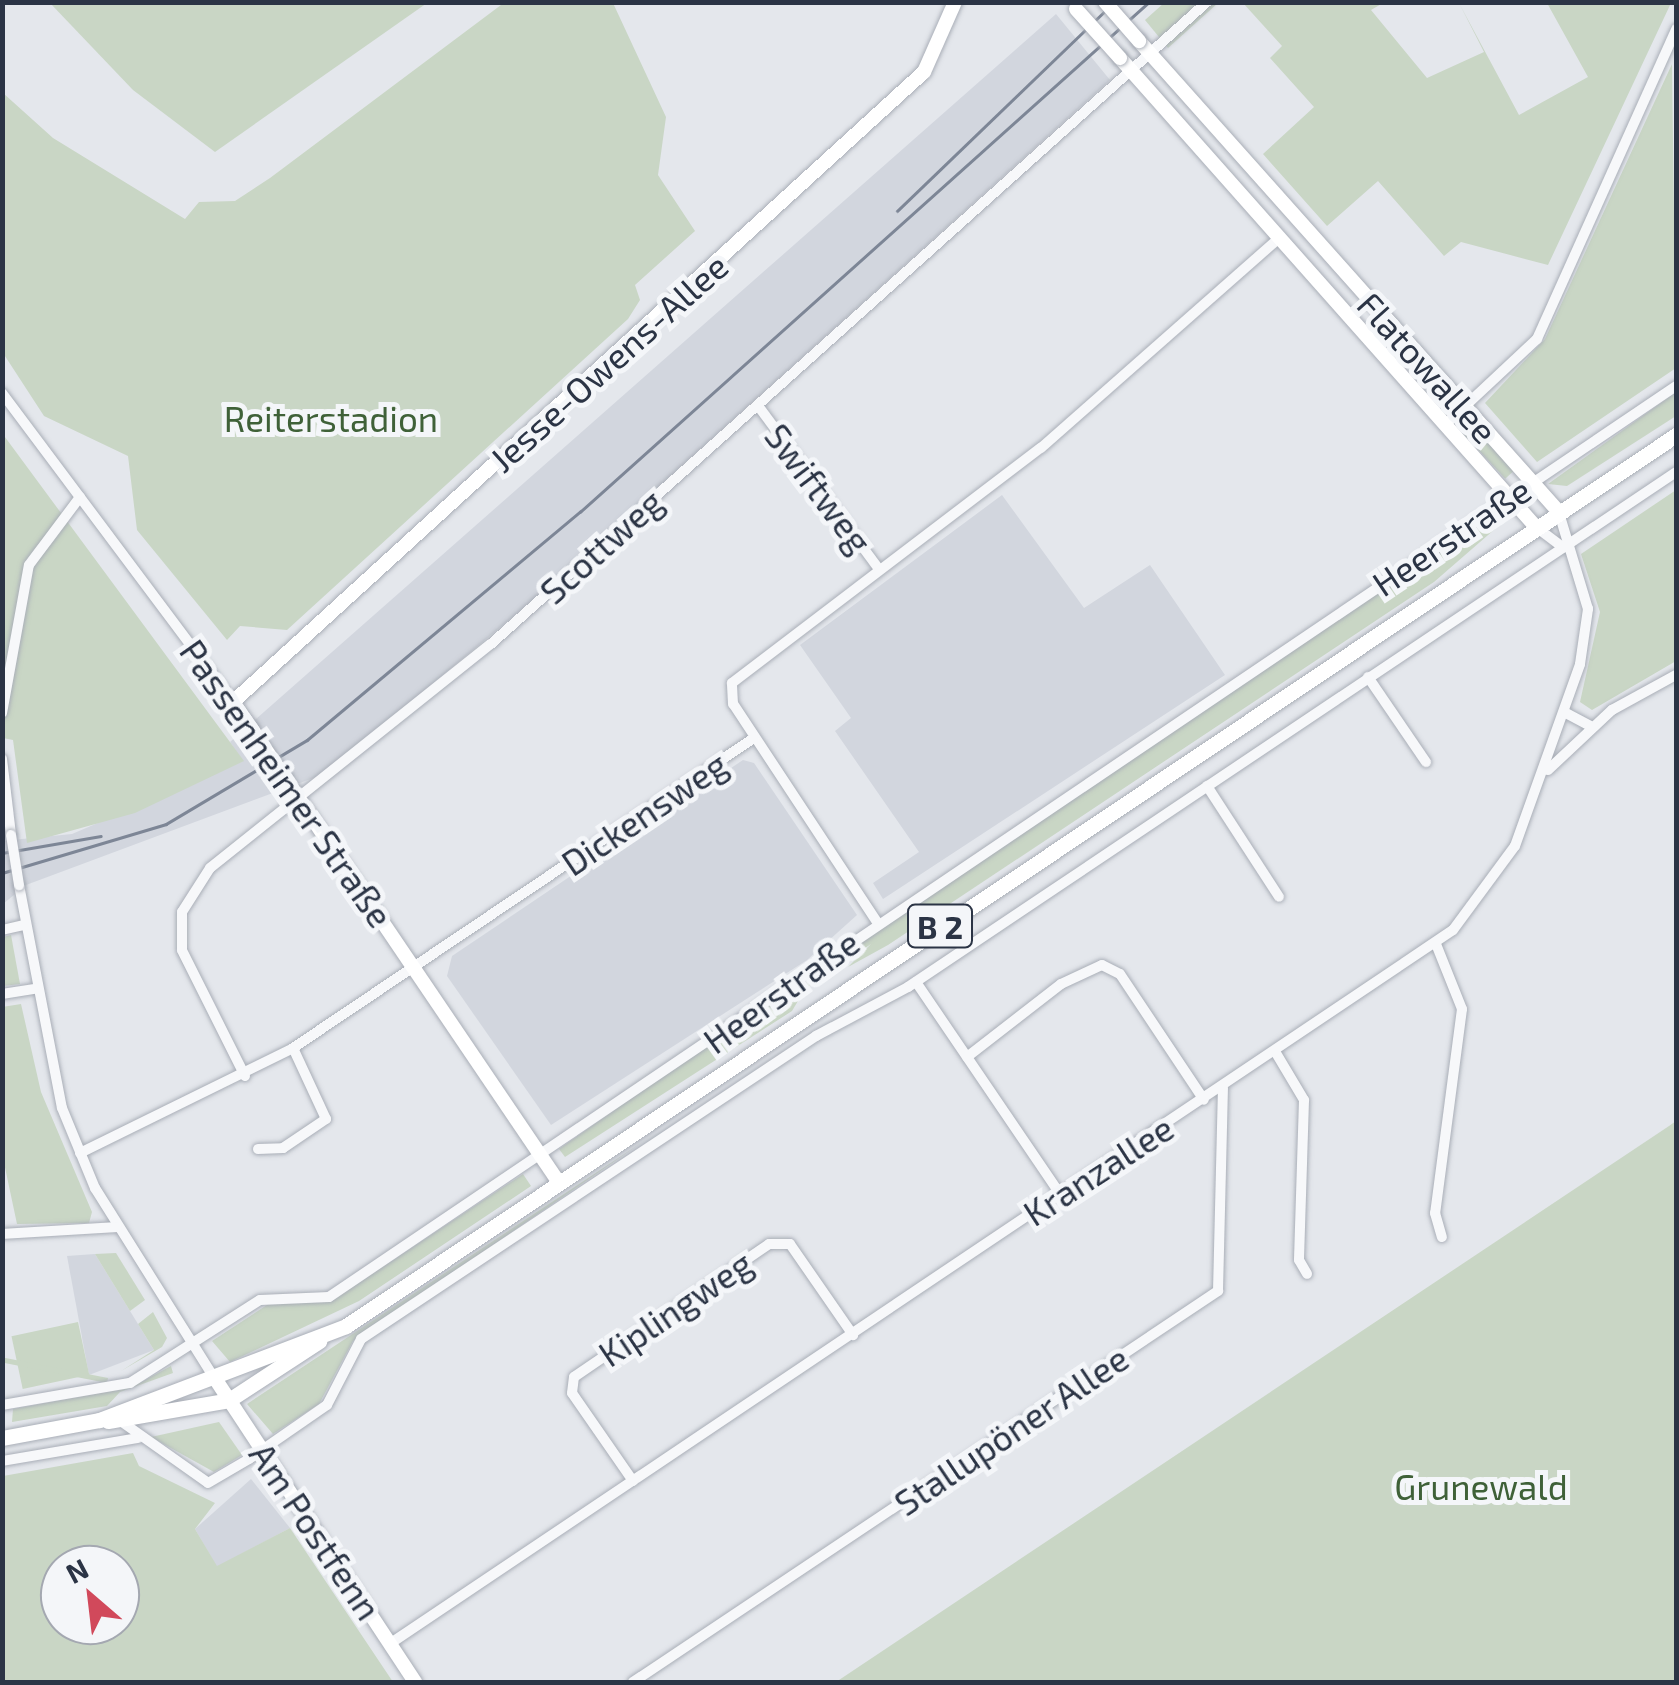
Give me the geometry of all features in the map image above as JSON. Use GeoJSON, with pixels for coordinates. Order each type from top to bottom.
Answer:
{"type":"FeatureCollection","features":[{"type":"Feature","properties":{"kind":"main road","name":"Heerstraße"},"geometry":{"type":"LineString","coordinates":[[99,1420],[122,1422],[230,1400],[1676,435]]}},
{"type":"Feature","properties":{"kind":"main road","name":"Heerstraße"},"geometry":{"type":"LineString","coordinates":[[2,1438],[99,1420],[321,1340]]}},
{"type":"Feature","properties":{"kind":"street","name":"Jesse-Owens-Allee"},"geometry":{"type":"LineString","coordinates":[[232,702],[924,72],[955,2]]}},
{"type":"Feature","properties":{"kind":"street","name":"Flatowallee"},"geometry":{"type":"LineString","coordinates":[[1105,2],[1559,512]]}},
{"type":"Feature","properties":{"kind":"street","name":"Scottweg"},"geometry":{"type":"LineString","coordinates":[[245,1076],[188,967],[182,912],[210,868],[300,801],[759,407],[1144,46],[1207,2]]}},
{"type":"Feature","properties":{"kind":"street","name":"Flatowallee"},"geometry":{"type":"LineString","coordinates":[[1073,6],[1536,527]]}},
{"type":"Feature","properties":{"kind":"street"},"geometry":{"type":"LineString","coordinates":[[1445,426],[1537,339],[1673,54],[1676,29]]}},
{"type":"Feature","properties":{"kind":"street"},"geometry":{"type":"LineString","coordinates":[[1279,238],[1298,221]]}},
{"type":"Feature","properties":{"kind":"street","name":"Dickensweg"},"geometry":{"type":"LineString","coordinates":[[80,1153],[245,1076],[293,1048],[754,738],[733,704],[732,683],[1041,448],[1279,238]]}},
{"type":"Feature","properties":{"kind":"street","name":"Heerstraße"},"geometry":{"type":"LineString","coordinates":[[2,1405],[130,1383],[268,1298],[329,1297],[810,977],[877,922],[1676,386]]}},
{"type":"Feature","properties":{"kind":"street","name":"Passenheimer Straße"},"geometry":{"type":"LineString","coordinates":[[2,393],[251,728],[560,1182]]}},
{"type":"Feature","properties":{"kind":"street","name":"Swiftweg"},"geometry":{"type":"LineString","coordinates":[[759,407],[879,569]]}},
{"type":"Feature","properties":{"kind":"street","name":"Heerstraße"},"geometry":{"type":"LineString","coordinates":[[122,1422],[138,1438],[208,1483],[262,1450],[334,1396],[361,1339],[816,1036],[916,982],[1676,472]]}},
{"type":"Feature","properties":{"kind":"street"},"geometry":{"type":"LineString","coordinates":[[2,713],[29,565],[80,497]]}},
{"type":"Feature","properties":{"kind":"street","name":"Heerstraße"},"geometry":{"type":"LineString","coordinates":[[1559,512],[1564,548]]}},
{"type":"Feature","properties":{"kind":"street","name":"Heerstraße"},"geometry":{"type":"LineString","coordinates":[[1536,527],[1564,548]]}},
{"type":"Feature","properties":{"kind":"street","name":"Kranzallee"},"geometry":{"type":"LineString","coordinates":[[391,1643],[1436,944],[1501,874],[1547,771],[1589,622],[1582,579],[1564,548]]}},
{"type":"Feature","properties":{"kind":"street"},"geometry":{"type":"LineString","coordinates":[[1547,771],[1592,727],[1676,675]]}},
{"type":"Feature","properties":{"kind":"street"},"geometry":{"type":"LineString","coordinates":[[1368,677],[1426,762]]}},
{"type":"Feature","properties":{"kind":"street"},"geometry":{"type":"LineString","coordinates":[[1564,712],[1592,727]]}},
{"type":"Feature","properties":{"kind":"street"},"geometry":{"type":"LineString","coordinates":[[754,738],[877,922]]}},
{"type":"Feature","properties":{"kind":"street"},"geometry":{"type":"LineString","coordinates":[[2,759],[35,989],[80,1153],[118,1227],[216,1380]]}},
{"type":"Feature","properties":{"kind":"street"},"geometry":{"type":"LineString","coordinates":[[1207,786],[1280,897]]}},
{"type":"Feature","properties":{"kind":"street"},"geometry":{"type":"LineString","coordinates":[[2,930],[24,924]]}},
{"type":"Feature","properties":{"kind":"street"},"geometry":{"type":"LineString","coordinates":[[1436,944],[1462,1009],[1435,1213],[1442,1236]]}},
{"type":"Feature","properties":{"kind":"street"},"geometry":{"type":"LineString","coordinates":[[968,1057],[1061,984],[1102,965],[1120,974],[1204,1100]]}},
{"type":"Feature","properties":{"kind":"street"},"geometry":{"type":"LineString","coordinates":[[916,982],[1060,1194]]}},
{"type":"Feature","properties":{"kind":"street"},"geometry":{"type":"LineString","coordinates":[[2,994],[35,989]]}},
{"type":"Feature","properties":{"kind":"street"},"geometry":{"type":"LineString","coordinates":[[258,1149],[283,1148],[326,1118],[293,1048]]}},
{"type":"Feature","properties":{"kind":"street"},"geometry":{"type":"LineString","coordinates":[[1276,1052],[1304,1100],[1299,1260],[1307,1274]]}},
{"type":"Feature","properties":{"kind":"street","name":"Stallupöner Allee"},"geometry":{"type":"LineString","coordinates":[[634,1682],[1218,1291],[1223,1088]]}},
{"type":"Feature","properties":{"kind":"street"},"geometry":{"type":"LineString","coordinates":[[2,1234],[118,1227]]}},
{"type":"Feature","properties":{"kind":"street","name":"Kiplingweg"},"geometry":{"type":"LineString","coordinates":[[633,1481],[572,1393],[574,1377],[766,1246],[790,1244],[853,1335]]}},
{"type":"Feature","properties":{"kind":"street","name":"Am Postfenn"},"geometry":{"type":"LineString","coordinates":[[216,1380],[415,1682]]}},
{"type":"Feature","properties":{"kind":"street"},"geometry":{"type":"LineString","coordinates":[[2,1461],[138,1438]]}},
{"type":"Feature","properties":{"kind":"shaded area"},"geometry":{"type":"Polygon","coordinates":[[[1056,14],[1110,80],[528,604],[324,774],[26,885],[3,904],[2,841],[72,834],[243,761],[230,742],[1056,14]]]}},
{"type":"Feature","properties":{"kind":"shaded area"},"geometry":{"type":"Polygon","coordinates":[[[1002,495],[1084,608],[1150,565],[1225,675],[883,899],[873,883],[919,852],[835,731],[851,718],[800,645],[1002,495]]]}},
{"type":"Feature","properties":{"kind":"shaded area"},"geometry":{"type":"Polygon","coordinates":[[[743,760],[754,763],[857,915],[807,960],[551,1125],[447,976],[452,956],[743,760]]]}},
{"type":"Feature","properties":{"kind":"shaded area"},"geometry":{"type":"Polygon","coordinates":[[[95,1254],[154,1350],[89,1375],[67,1256],[95,1254]]]}},
{"type":"Feature","properties":{"kind":"shaded area"},"geometry":{"type":"Polygon","coordinates":[[[251,1479],[290,1528],[217,1567],[195,1529],[251,1479]]]}},
{"type":"Feature","properties":{"kind":"green space","name":"Reiterstadion"},"geometry":{"type":"Polygon","coordinates":[[[505,2],[613,3],[666,117],[658,175],[695,231],[635,285],[640,300],[628,319],[287,630],[240,626],[227,640],[137,530],[128,456],[44,416],[3,353],[3,93],[53,138],[185,219],[199,202],[235,201],[270,178],[505,2]]]}},
{"type":"Feature","properties":{"kind":"green space"},"geometry":{"type":"Polygon","coordinates":[[[50,3],[427,3],[215,152],[133,90],[50,3]]]}},
{"type":"Feature","properties":{"kind":"green space"},"geometry":{"type":"Polygon","coordinates":[[[1164,3],[1218,3],[1168,48],[1145,20],[1164,3]]]}},
{"type":"Feature","properties":{"kind":"green space"},"geometry":{"type":"Polygon","coordinates":[[[1243,3],[1383,3],[1371,10],[1427,78],[1484,52],[1459,3],[1519,115],[1588,77],[1547,3],[1671,3],[1548,265],[1461,242],[1444,256],[1378,181],[1327,226],[1263,154],[1314,107],[1270,58],[1282,46],[1243,3]]]}},
{"type":"Feature","properties":{"kind":"green space"},"geometry":{"type":"Polygon","coordinates":[[[1672,64],[1676,368],[1537,462],[1485,403],[1545,339],[1672,64]]]}},
{"type":"Feature","properties":{"kind":"green space"},"geometry":{"type":"Polygon","coordinates":[[[1676,392],[1676,416],[1567,486],[1548,484],[1676,392]]]}},
{"type":"Feature","properties":{"kind":"green space"},"geometry":{"type":"Polygon","coordinates":[[[1467,420],[1514,470],[1505,479],[1458,428],[1467,420]]]}},
{"type":"Feature","properties":{"kind":"green space"},"geometry":{"type":"Polygon","coordinates":[[[2,433],[244,761],[135,813],[27,843],[13,740],[3,738],[2,433]]]}},
{"type":"Feature","properties":{"kind":"green space"},"geometry":{"type":"Polygon","coordinates":[[[1676,490],[1676,661],[1592,710],[1580,702],[1600,612],[1581,554],[1676,490]]]}},
{"type":"Feature","properties":{"kind":"green space"},"geometry":{"type":"Polygon","coordinates":[[[1487,519],[1495,529],[1434,582],[888,945],[848,967],[871,944],[805,989],[792,1011],[565,1157],[559,1149],[847,947],[1487,519]]]}},
{"type":"Feature","properties":{"kind":"green space"},"geometry":{"type":"Polygon","coordinates":[[[11,935],[20,984],[3,986],[3,937],[11,935]]]}},
{"type":"Feature","properties":{"kind":"green space"},"geometry":{"type":"Polygon","coordinates":[[[21,1004],[41,1092],[92,1212],[89,1223],[17,1224],[3,1158],[2,1007],[21,1004]]]}},
{"type":"Feature","properties":{"kind":"green space","name":"Grunewald"},"geometry":{"type":"Polygon","coordinates":[[[1676,1121],[1676,1682],[836,1682],[1669,1126],[1676,1121]]]}},
{"type":"Feature","properties":{"kind":"green space"},"geometry":{"type":"Polygon","coordinates":[[[647,1139],[353,1341],[319,1404],[273,1434],[247,1404],[647,1139]]]}},
{"type":"Feature","properties":{"kind":"green space"},"geometry":{"type":"Polygon","coordinates":[[[523,1174],[531,1186],[359,1301],[230,1362],[212,1341],[270,1303],[333,1300],[523,1174]]]}},
{"type":"Feature","properties":{"kind":"green space"},"geometry":{"type":"Polygon","coordinates":[[[116,1253],[145,1300],[130,1311],[95,1254],[116,1253]]]}},
{"type":"Feature","properties":{"kind":"green space"},"geometry":{"type":"Polygon","coordinates":[[[153,1312],[167,1338],[162,1347],[121,1371],[154,1350],[138,1324],[153,1312]]]}},
{"type":"Feature","properties":{"kind":"green space"},"geometry":{"type":"Polygon","coordinates":[[[78,1322],[89,1375],[23,1389],[11,1336],[78,1322]]]}},
{"type":"Feature","properties":{"kind":"green space"},"geometry":{"type":"Polygon","coordinates":[[[3,1358],[108,1378],[107,1383],[2,1362],[3,1358]]]}},
{"type":"Feature","properties":{"kind":"green space"},"geometry":{"type":"Polygon","coordinates":[[[171,1366],[173,1373],[120,1392],[107,1406],[12,1422],[13,1409],[132,1387],[171,1366]]]}},
{"type":"Feature","properties":{"kind":"green space"},"geometry":{"type":"Polygon","coordinates":[[[219,1422],[242,1455],[214,1472],[151,1437],[219,1422]]]}},
{"type":"Feature","properties":{"kind":"green space"},"geometry":{"type":"Polygon","coordinates":[[[133,1453],[139,1466],[215,1503],[195,1529],[217,1566],[290,1528],[393,1682],[3,1682],[3,1476],[133,1453]]]}},
{"type":"Feature","properties":{"kind":"tram line"},"geometry":{"type":"LineString","coordinates":[[897,211],[1114,2]]}},
{"type":"Feature","properties":{"kind":"tram line"},"geometry":{"type":"LineString","coordinates":[[2,873],[166,824],[307,740],[580,512],[1149,2]]}},
{"type":"Feature","properties":{"kind":"tram line"},"geometry":{"type":"LineString","coordinates":[[2,853],[101,836]]}}]}
